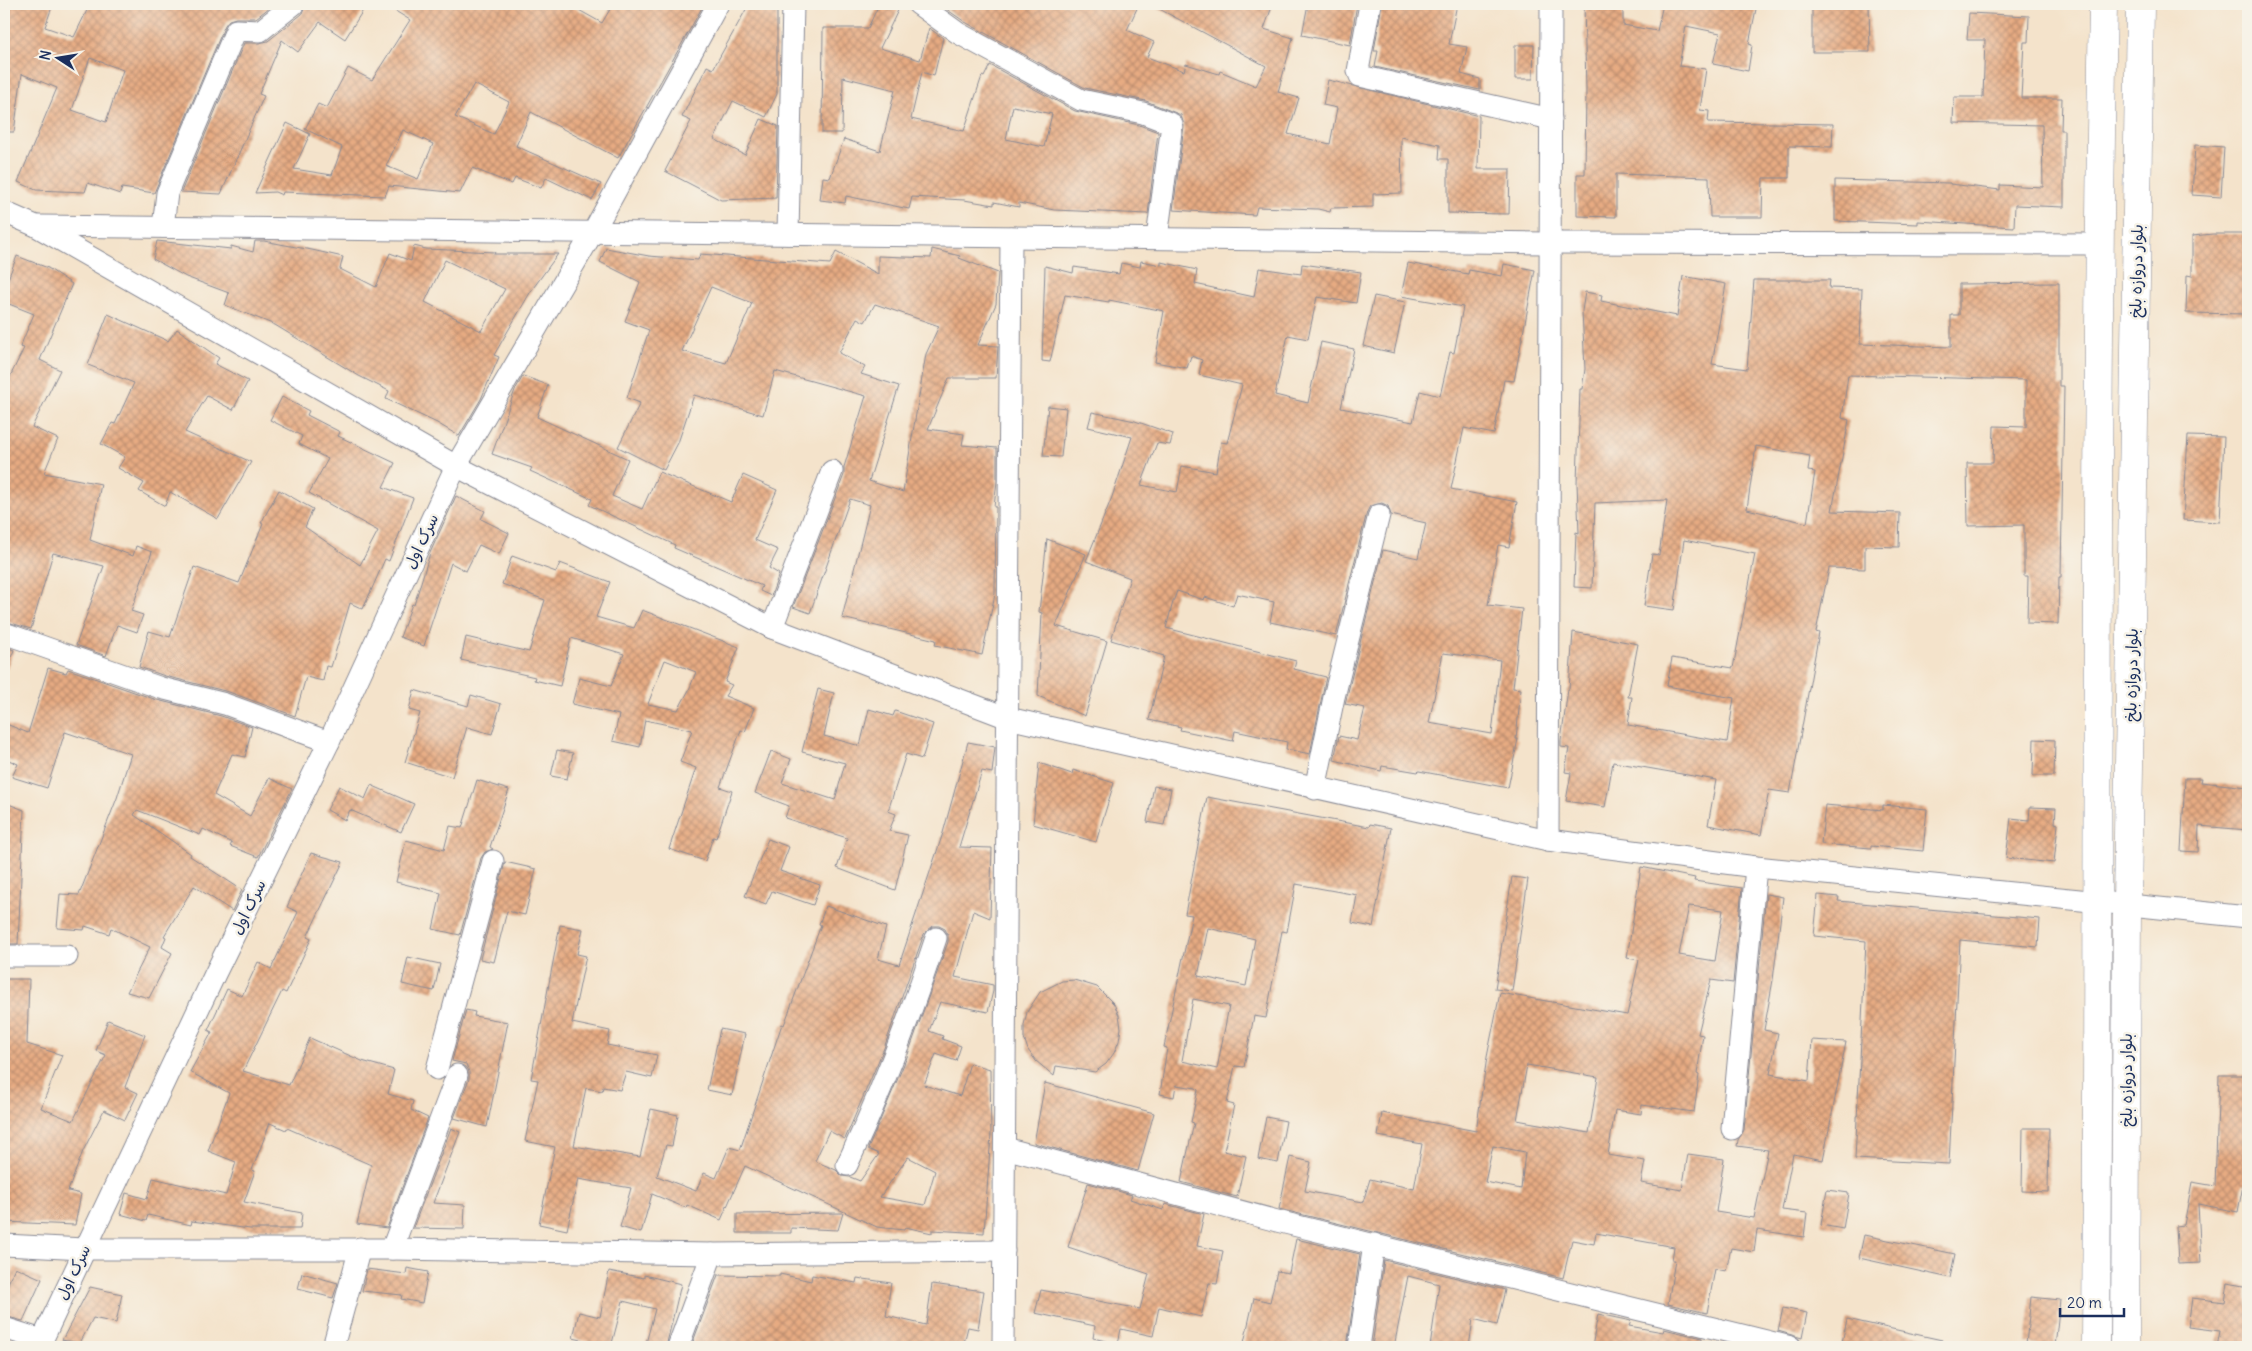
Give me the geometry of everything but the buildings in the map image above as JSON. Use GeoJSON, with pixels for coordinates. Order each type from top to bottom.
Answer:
{"type":"FeatureCollection","features":[{"type":"Feature","properties":{"kind":"main road","name":"بلوار دروازه بلخ"},"geometry":{"type":"LineString","coordinates":[[2096,1347],[2099,901],[2099,244],[2103,4]]}},
{"type":"Feature","properties":{"kind":"main road","name":"بلوار دروازه بلخ"},"geometry":{"type":"LineString","coordinates":[[2124,1347],[2127,904],[2140,4]]}},
{"type":"Feature","properties":{"kind":"street"},"geometry":{"type":"LineString","coordinates":[[163,227],[167,193],[236,30],[260,31],[294,4]]}},
{"type":"Feature","properties":{"kind":"street","name":"سرک اول"},"geometry":{"type":"LineString","coordinates":[[41,1344],[84,1248],[211,982],[329,742],[456,466],[593,232],[718,4]]}},
{"type":"Feature","properties":{"kind":"street"},"geometry":{"type":"LineString","coordinates":[[788,234],[793,4]]}},
{"type":"Feature","properties":{"kind":"street"},"geometry":{"type":"LineString","coordinates":[[918,4],[958,32],[1081,100],[1143,113],[1172,124],[1157,238]]}},
{"type":"Feature","properties":{"kind":"street"},"geometry":{"type":"LineString","coordinates":[[1370,4],[1358,72],[1360,76],[1551,119]]}},
{"type":"Feature","properties":{"kind":"street"},"geometry":{"type":"LineString","coordinates":[[1548,840],[1551,4]]}},
{"type":"Feature","properties":{"kind":"street"},"geometry":{"type":"LineString","coordinates":[[4,212],[36,226],[456,466],[772,628],[1008,718],[1315,789],[1548,840],[1756,867],[2248,917]]}},
{"type":"Feature","properties":{"kind":"street"},"geometry":{"type":"LineString","coordinates":[[36,226],[1550,243],[2099,244]]}},
{"type":"Feature","properties":{"kind":"street"},"geometry":{"type":"LineString","coordinates":[[1003,1347],[1011,237]]}},
{"type":"Feature","properties":{"kind":"street"},"geometry":{"type":"LineString","coordinates":[[772,628],[832,471]]}},
{"type":"Feature","properties":{"kind":"street"},"geometry":{"type":"LineString","coordinates":[[1315,789],[1334,697],[1379,515]]}},
{"type":"Feature","properties":{"kind":"street"},"geometry":{"type":"LineString","coordinates":[[4,633],[161,688],[225,704],[329,742]]}},
{"type":"Feature","properties":{"kind":"street"},"geometry":{"type":"LineString","coordinates":[[436,1069],[493,861]]}},
{"type":"Feature","properties":{"kind":"street"},"geometry":{"type":"LineString","coordinates":[[1732,1129],[1756,867]]}},
{"type":"Feature","properties":{"kind":"street"},"geometry":{"type":"LineString","coordinates":[[847,1165],[875,1105],[917,996],[936,938]]}},
{"type":"Feature","properties":{"kind":"street"},"geometry":{"type":"LineString","coordinates":[[4,956],[67,956]]}},
{"type":"Feature","properties":{"kind":"street"},"geometry":{"type":"LineString","coordinates":[[392,1248],[457,1075]]}},
{"type":"Feature","properties":{"kind":"street"},"geometry":{"type":"LineString","coordinates":[[1005,1148],[1277,1221],[1791,1347]]}},
{"type":"Feature","properties":{"kind":"street"},"geometry":{"type":"LineString","coordinates":[[1359,1347],[1374,1244]]}},
{"type":"Feature","properties":{"kind":"street"},"geometry":{"type":"LineString","coordinates":[[4,1245],[84,1248],[392,1248],[712,1254],[1004,1251]]}},
{"type":"Feature","properties":{"kind":"street"},"geometry":{"type":"LineString","coordinates":[[333,1347],[360,1248]]}},
{"type":"Feature","properties":{"kind":"street"},"geometry":{"type":"LineString","coordinates":[[678,1347],[712,1254]]}},
{"type":"Feature","properties":{"kind":"street"},"geometry":{"type":"LineString","coordinates":[[4,1328],[41,1344]]}}]}
